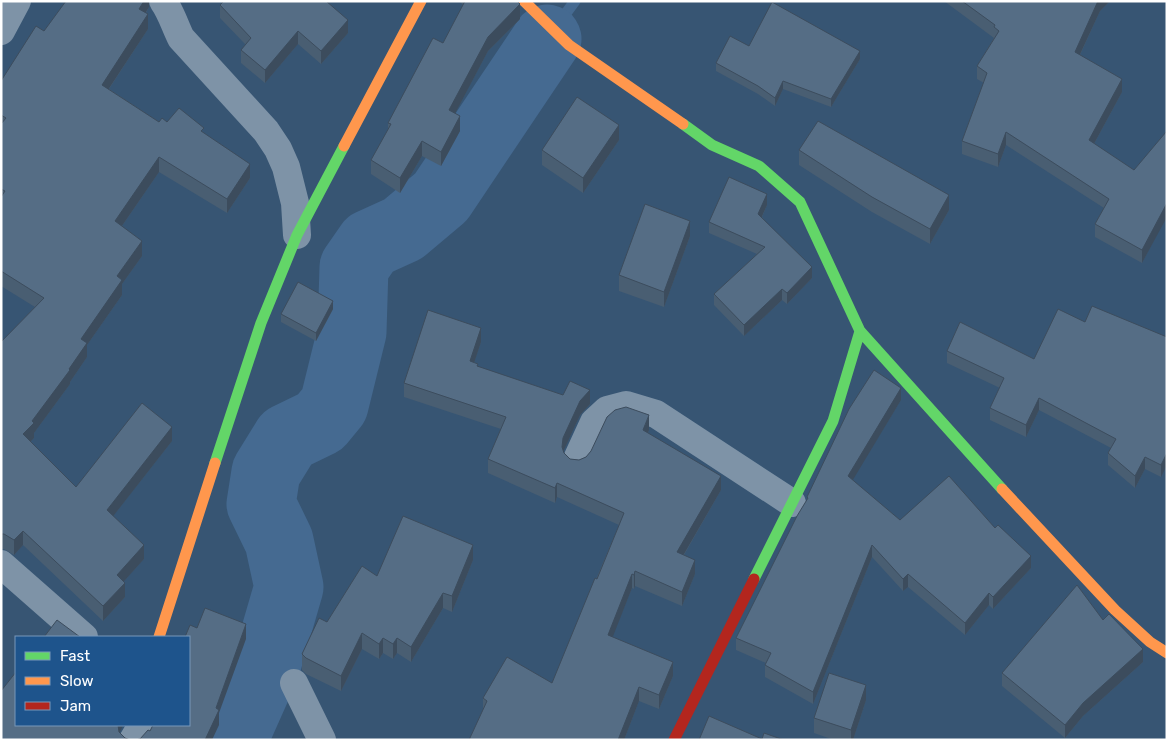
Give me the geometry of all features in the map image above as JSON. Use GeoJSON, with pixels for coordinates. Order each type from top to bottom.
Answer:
{"type":"FeatureCollection","features":[{"type":"Feature","properties":{"kind":"street"},"geometry":{"type":"LineString","coordinates":[[1,31],[17,1]]}},
{"type":"Feature","properties":{"kind":"street"},"geometry":{"type":"LineString","coordinates":[[163,1],[170,10],[181,38],[266,131],[278,149],[286,167],[295,204],[296,235]]}},
{"type":"Feature","properties":{"kind":"street"},"geometry":{"type":"LineString","coordinates":[[159,636],[261,323],[296,235],[422,1]]}},
{"type":"Feature","properties":{"kind":"street"},"geometry":{"type":"LineString","coordinates":[[524,1],[569,46],[712,145],[759,166],[800,202],[860,331],[1043,534],[1102,596],[1150,642],[1167,653]]}},
{"type":"Feature","properties":{"kind":"street"},"geometry":{"type":"LineString","coordinates":[[674,740],[832,421],[860,331]]}},
{"type":"Feature","properties":{"kind":"street"},"geometry":{"type":"LineString","coordinates":[[578,459],[594,422],[607,410],[626,405],[656,414],[792,503]]}},
{"type":"Feature","properties":{"kind":"street"},"geometry":{"type":"LineString","coordinates":[[1,564],[83,636]]}},
{"type":"Feature","properties":{"kind":"street"},"geometry":{"type":"LineString","coordinates":[[294,683],[322,740]]}},
{"type":"Feature","properties":{"kind":"street"},"geometry":{"type":"LineString","coordinates":[[133,740],[141,726]]}},
{"type":"Feature","properties":{"kind":"building"},"geometry":{"type":"Polygon","coordinates":[[[66,1],[144,1],[139,9],[148,14],[102,85],[159,122],[162,118],[167,122],[179,108],[204,128],[201,131],[250,164],[227,199],[159,157],[115,221],[142,241],[117,276],[122,280],[81,339],[87,343],[70,370],[32,421],[34,423],[23,434],[76,487],[142,403],[172,427],[107,510],[144,545],[117,575],[125,583],[103,606],[23,531],[14,540],[1,534],[1,342],[44,298],[1,271],[1,197],[5,191],[1,189],[1,124],[6,118],[1,115],[1,81],[36,26],[44,31],[66,1]]]}},
{"type":"Feature","properties":{"kind":"building"},"geometry":{"type":"Polygon","coordinates":[[[224,1],[326,1],[348,20],[321,51],[298,31],[265,70],[241,50],[251,38],[220,5],[224,1]]]}},
{"type":"Feature","properties":{"kind":"building"},"geometry":{"type":"Polygon","coordinates":[[[465,1],[517,1],[520,4],[488,37],[449,110],[460,116],[441,152],[422,141],[400,178],[371,160],[391,124],[388,123],[433,38],[443,43],[465,1]]]}},
{"type":"Feature","properties":{"kind":"building"},"geometry":{"type":"Polygon","coordinates":[[[962,1],[1098,1],[1075,52],[1122,79],[1089,140],[1134,170],[1167,133],[1167,203],[1142,250],[1095,224],[1109,199],[1006,132],[998,154],[962,141],[987,73],[977,66],[999,31],[994,27],[995,25],[962,1]]]}},
{"type":"Feature","properties":{"kind":"building"},"geometry":{"type":"Polygon","coordinates":[[[772,2],[860,51],[831,99],[783,81],[775,98],[758,86],[716,63],[730,36],[749,46],[772,2]]]}},
{"type":"Feature","properties":{"kind":"building"},"geometry":{"type":"Polygon","coordinates":[[[577,97],[619,125],[583,178],[542,150],[577,97]]]}},
{"type":"Feature","properties":{"kind":"building"},"geometry":{"type":"Polygon","coordinates":[[[818,121],[949,195],[930,229],[872,197],[799,150],[818,121]]]}},
{"type":"Feature","properties":{"kind":"building"},"geometry":{"type":"Polygon","coordinates":[[[729,177],[767,194],[758,214],[812,267],[787,293],[782,289],[744,325],[714,294],[765,247],[709,222],[729,177]]]}},
{"type":"Feature","properties":{"kind":"building"},"geometry":{"type":"Polygon","coordinates":[[[645,204],[690,221],[664,292],[619,275],[645,204]]]}},
{"type":"Feature","properties":{"kind":"building"},"geometry":{"type":"Polygon","coordinates":[[[298,282],[333,301],[316,333],[281,314],[298,282]]]}},
{"type":"Feature","properties":{"kind":"building"},"geometry":{"type":"Polygon","coordinates":[[[1092,306],[1167,337],[1167,453],[1161,465],[1145,457],[1135,476],[1108,453],[1116,439],[1039,398],[1026,425],[990,408],[1004,378],[947,351],[960,322],[1034,359],[1058,309],[1085,322],[1092,306]]]}},
{"type":"Feature","properties":{"kind":"building"},"geometry":{"type":"Polygon","coordinates":[[[428,310],[481,328],[470,361],[478,364],[477,366],[563,395],[570,381],[590,390],[580,401],[563,438],[562,447],[564,453],[570,459],[579,460],[586,457],[591,451],[607,417],[615,410],[626,407],[649,415],[643,430],[721,476],[677,552],[695,560],[682,592],[635,571],[634,575],[632,574],[608,635],[673,662],[659,695],[639,687],[618,740],[469,740],[487,701],[483,698],[507,657],[552,683],[624,513],[557,483],[555,488],[488,459],[506,417],[404,383],[428,310]]]}},
{"type":"Feature","properties":{"kind":"building"},"geometry":{"type":"Polygon","coordinates":[[[874,370],[901,388],[848,476],[900,520],[949,476],[995,528],[998,525],[1031,556],[993,597],[989,593],[965,623],[908,574],[903,579],[872,545],[813,692],[765,665],[771,653],[736,638],[797,516],[808,498],[849,409],[874,370]]]}},
{"type":"Feature","properties":{"kind":"building"},"geometry":{"type":"Polygon","coordinates":[[[403,516],[473,545],[452,596],[443,593],[411,647],[397,638],[393,644],[383,638],[379,644],[362,633],[341,676],[306,658],[302,654],[319,618],[327,622],[362,566],[377,576],[403,516]]]}},
{"type":"Feature","properties":{"kind":"building"},"geometry":{"type":"Polygon","coordinates":[[[1077,585],[1103,620],[1109,614],[1143,649],[1083,703],[1065,725],[1002,673],[1077,585]]]}},
{"type":"Feature","properties":{"kind":"building"},"geometry":{"type":"Polygon","coordinates":[[[205,608],[246,624],[216,708],[219,710],[205,740],[135,740],[140,739],[148,730],[150,731],[152,726],[190,726],[190,636],[185,636],[190,625],[197,628],[205,608]]]}},
{"type":"Feature","properties":{"kind":"building"},"geometry":{"type":"Polygon","coordinates":[[[57,620],[79,636],[45,636],[57,620]]]}},
{"type":"Feature","properties":{"kind":"building"},"geometry":{"type":"Polygon","coordinates":[[[15,673],[15,726],[118,726],[119,732],[130,740],[1,740],[1,691],[15,673]]]}},
{"type":"Feature","properties":{"kind":"building"},"geometry":{"type":"Polygon","coordinates":[[[829,673],[866,685],[851,730],[814,718],[829,673]]]}},
{"type":"Feature","properties":{"kind":"building"},"geometry":{"type":"Polygon","coordinates":[[[709,716],[762,739],[764,733],[784,740],[699,740],[709,716]]]}},
{"type":"Feature","properties":{"kind":"waterway"},"geometry":{"type":"LineString","coordinates":[[561,20],[575,1]]}},
{"type":"Feature","properties":{"kind":"waterway"},"geometry":{"type":"LineString","coordinates":[[233,740],[266,666],[289,587],[279,541],[261,504],[266,472],[287,438],[320,422],[334,405],[352,332],[354,267],[370,244],[403,229],[441,197],[547,39]]}},
{"type":"Feature","properties":{"kind":"traffic: fast"},"geometry":{"type":"LineString","coordinates":[[683,124],[712,145],[759,166],[800,202],[860,331],[1002,489]]}},
{"type":"Feature","properties":{"kind":"traffic: fast"},"geometry":{"type":"LineString","coordinates":[[215,463],[261,323],[297,235],[344,146]]}},
{"type":"Feature","properties":{"kind":"traffic: fast"},"geometry":{"type":"LineString","coordinates":[[754,579],[833,421],[860,331]]}},
{"type":"Feature","properties":{"kind":"traffic: slow"},"geometry":{"type":"LineString","coordinates":[[344,146],[421,1]]}},
{"type":"Feature","properties":{"kind":"traffic: slow"},"geometry":{"type":"LineString","coordinates":[[524,1],[569,45],[683,124]]}},
{"type":"Feature","properties":{"kind":"traffic: slow"},"geometry":{"type":"LineString","coordinates":[[159,636],[215,463]]}},
{"type":"Feature","properties":{"kind":"traffic: slow"},"geometry":{"type":"LineString","coordinates":[[1002,489],[1115,610],[1150,642],[1167,653]]}},
{"type":"Feature","properties":{"kind":"traffic: jam"},"geometry":{"type":"LineString","coordinates":[[674,740],[754,579]]}}]}
